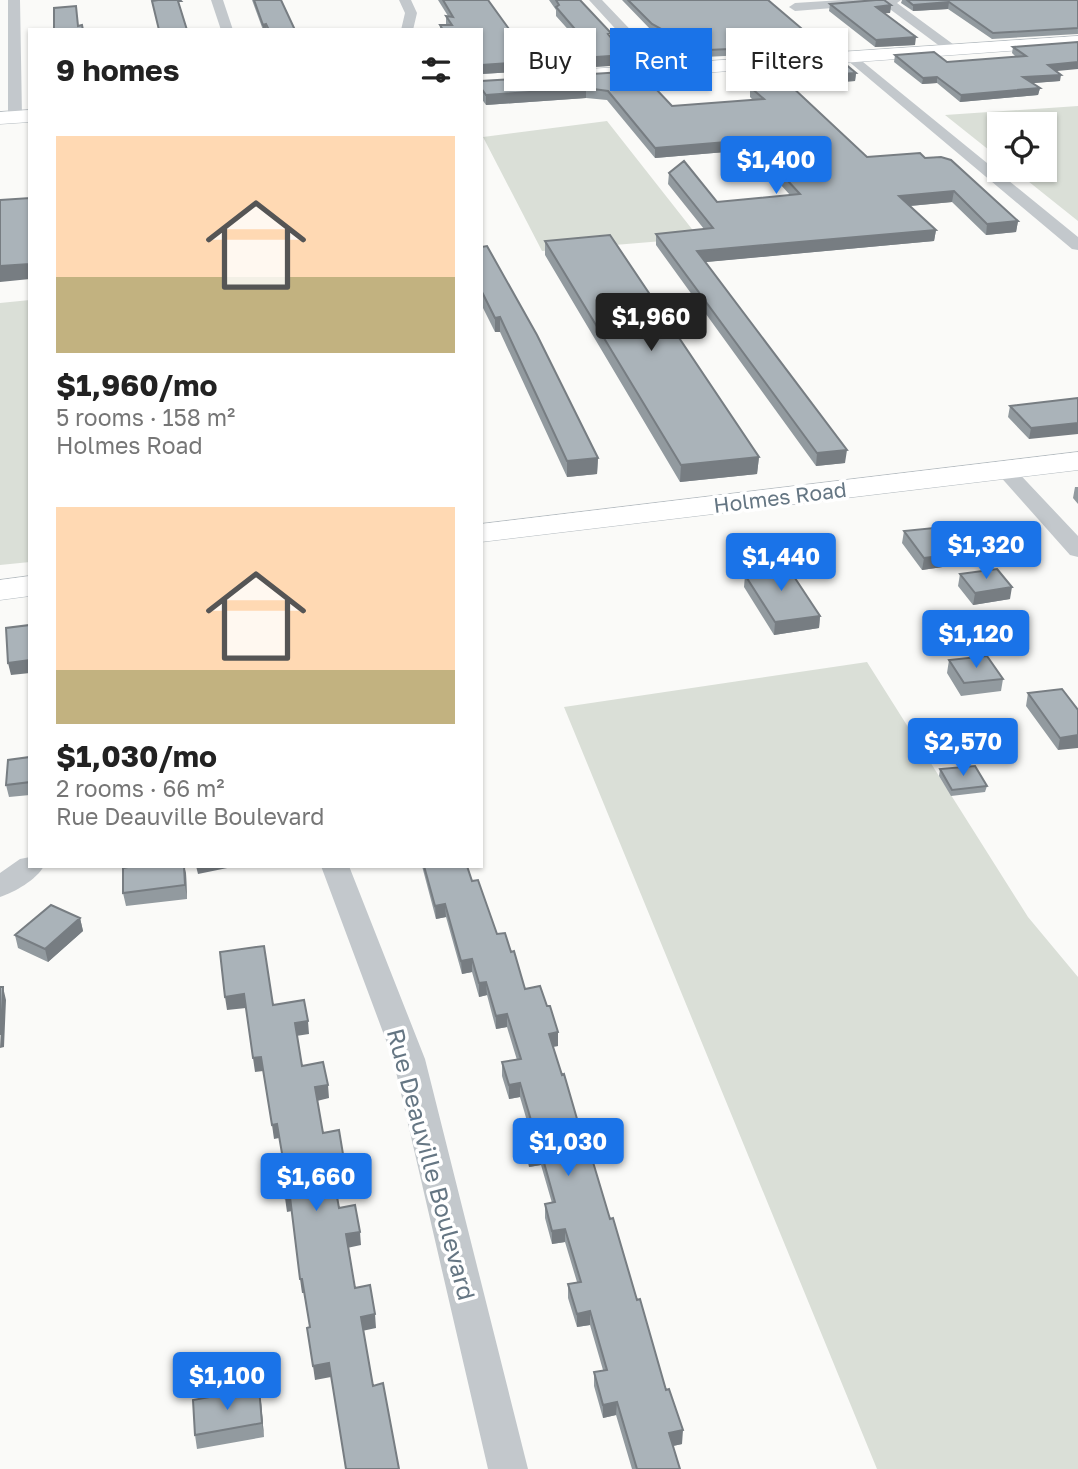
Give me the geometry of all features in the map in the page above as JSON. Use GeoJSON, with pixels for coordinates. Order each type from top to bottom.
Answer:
{"type":"FeatureCollection","features":[{"type":"Feature","properties":{"kind":"street"},"geometry":{"type":"LineString","coordinates":[[14,0],[15,117]]}},
{"type":"Feature","properties":{"kind":"street"},"geometry":{"type":"LineString","coordinates":[[217,0],[226,28]]}},
{"type":"Feature","properties":{"kind":"street"},"geometry":{"type":"LineString","coordinates":[[405,0],[411,13],[407,28]]}},
{"type":"Feature","properties":{"kind":"street"},"geometry":{"type":"LineString","coordinates":[[596,0],[622,28]]}},
{"type":"Feature","properties":{"kind":"street"},"geometry":{"type":"LineString","coordinates":[[886,0],[954,50]]}},
{"type":"Feature","properties":{"kind":"street"},"geometry":{"type":"LineString","coordinates":[[795,7],[895,0]]}},
{"type":"Feature","properties":{"kind":"street"},"geometry":{"type":"LineString","coordinates":[[712,67],[1078,41]]}},
{"type":"Feature","properties":{"kind":"street"},"geometry":{"type":"LineString","coordinates":[[0,58],[15,57]]}},
{"type":"Feature","properties":{"kind":"street"},"geometry":{"type":"LineString","coordinates":[[852,57],[1078,244]]}},
{"type":"Feature","properties":{"kind":"street","name":"Holmes Road"},"geometry":{"type":"LineString","coordinates":[[483,533],[1078,461]]}},
{"type":"Feature","properties":{"kind":"street"},"geometry":{"type":"LineString","coordinates":[[1006,470],[1078,550]]}},
{"type":"Feature","properties":{"kind":"street"},"geometry":{"type":"LineString","coordinates":[[0,590],[28,586]]}},
{"type":"Feature","properties":{"kind":"street"},"geometry":{"type":"LineString","coordinates":[[0,887],[28,867]]}},
{"type":"Feature","properties":{"kind":"street","name":"Rue Deauville Boulevard"},"geometry":{"type":"LineString","coordinates":[[336,868],[409,1059],[508,1469]]}},
{"type":"Feature","properties":{"kind":"shaded area"},"geometry":{"type":"Polygon","coordinates":[[[1078,106],[1078,221],[1029,182],[1057,182],[1057,112],[989,112],[1078,106]]]}},
{"type":"Feature","properties":{"kind":"shaded area"},"geometry":{"type":"Polygon","coordinates":[[[987,112],[987,148],[945,115],[987,112]]]}},
{"type":"Feature","properties":{"kind":"shaded area"},"geometry":{"type":"Polygon","coordinates":[[[607,121],[699,238],[542,251],[483,137],[607,121]]]}},
{"type":"Feature","properties":{"kind":"shaded area"},"geometry":{"type":"Polygon","coordinates":[[[28,300],[28,562],[0,565],[0,303],[28,300]]]}},
{"type":"Feature","properties":{"kind":"shaded area"},"geometry":{"type":"Polygon","coordinates":[[[867,662],[1028,917],[1078,977],[1078,1469],[877,1469],[564,707],[867,662]]]}},
{"type":"Feature","properties":{"kind":"building"},"geometry":{"type":"Polygon","coordinates":[[[180,0],[178,1],[186,28],[159,28],[152,1],[180,0]]]}},
{"type":"Feature","properties":{"kind":"building"},"geometry":{"type":"Polygon","coordinates":[[[254,0],[281,0],[294,28],[268,28],[266,24],[263,25],[254,0]]]}},
{"type":"Feature","properties":{"kind":"building"},"geometry":{"type":"Polygon","coordinates":[[[443,0],[488,0],[508,28],[504,28],[504,63],[483,65],[483,28],[442,28],[440,25],[452,25],[446,16],[453,17],[443,0]]]}},
{"type":"Feature","properties":{"kind":"building"},"geometry":{"type":"Polygon","coordinates":[[[556,0],[580,0],[610,32],[610,56],[596,57],[596,28],[574,28],[556,7],[559,5],[556,0]]]}},
{"type":"Feature","properties":{"kind":"building"},"geometry":{"type":"Polygon","coordinates":[[[628,0],[768,0],[801,28],[726,28],[726,49],[712,50],[712,28],[659,28],[628,0]]]}},
{"type":"Feature","properties":{"kind":"building"},"geometry":{"type":"Polygon","coordinates":[[[884,0],[891,5],[876,7],[916,37],[876,40],[830,4],[884,0]]]}},
{"type":"Feature","properties":{"kind":"building"},"geometry":{"type":"Polygon","coordinates":[[[907,0],[1078,0],[1078,28],[993,33],[949,2],[913,5],[907,0]]]}},
{"type":"Feature","properties":{"kind":"building"},"geometry":{"type":"Polygon","coordinates":[[[76,6],[78,26],[82,25],[83,28],[54,28],[54,8],[76,6]]]}},
{"type":"Feature","properties":{"kind":"building"},"geometry":{"type":"Polygon","coordinates":[[[1078,42],[1078,62],[1048,65],[1061,75],[1023,77],[1040,88],[961,95],[937,77],[923,78],[895,55],[934,52],[947,62],[1026,56],[1013,47],[1078,42]]]}},
{"type":"Feature","properties":{"kind":"building"},"geometry":{"type":"Polygon","coordinates":[[[610,73],[610,91],[658,91],[672,106],[764,99],[755,91],[796,91],[867,157],[920,153],[925,158],[941,157],[951,160],[1018,221],[987,224],[954,191],[899,196],[936,230],[697,251],[847,450],[817,453],[656,234],[713,228],[669,173],[684,161],[717,202],[800,194],[750,140],[655,148],[608,91],[596,89],[596,74],[610,73]]]}},
{"type":"Feature","properties":{"kind":"building"},"geometry":{"type":"Polygon","coordinates":[[[504,80],[504,91],[543,91],[486,95],[483,81],[504,80]]]}},
{"type":"Feature","properties":{"kind":"building"},"geometry":{"type":"Polygon","coordinates":[[[28,198],[28,264],[0,266],[0,200],[28,198]]]}},
{"type":"Feature","properties":{"kind":"building"},"geometry":{"type":"Polygon","coordinates":[[[610,235],[759,457],[681,465],[545,241],[610,235]]]}},
{"type":"Feature","properties":{"kind":"building"},"geometry":{"type":"Polygon","coordinates":[[[487,246],[537,335],[598,458],[567,461],[500,317],[495,318],[483,294],[483,247],[487,246]]]}},
{"type":"Feature","properties":{"kind":"building"},"geometry":{"type":"Polygon","coordinates":[[[1078,398],[1078,423],[1031,428],[1010,406],[1078,398]]]}},
{"type":"Feature","properties":{"kind":"building"},"geometry":{"type":"Polygon","coordinates":[[[944,527],[965,553],[924,558],[904,531],[944,527]]]}},
{"type":"Feature","properties":{"kind":"building"},"geometry":{"type":"Polygon","coordinates":[[[785,563],[820,616],[775,622],[745,575],[754,574],[750,567],[785,563]]]}},
{"type":"Feature","properties":{"kind":"building"},"geometry":{"type":"Polygon","coordinates":[[[997,569],[1012,587],[975,593],[960,574],[997,569]]]}},
{"type":"Feature","properties":{"kind":"building"},"geometry":{"type":"Polygon","coordinates":[[[28,625],[28,660],[8,663],[6,628],[28,625]]]}},
{"type":"Feature","properties":{"kind":"building"},"geometry":{"type":"Polygon","coordinates":[[[987,656],[1003,679],[964,683],[949,660],[987,656]]]}},
{"type":"Feature","properties":{"kind":"building"},"geometry":{"type":"Polygon","coordinates":[[[1062,689],[1078,710],[1078,735],[1060,738],[1028,693],[1062,689]]]}},
{"type":"Feature","properties":{"kind":"building"},"geometry":{"type":"Polygon","coordinates":[[[28,757],[28,782],[6,785],[8,760],[28,757]]]}},
{"type":"Feature","properties":{"kind":"building"},"geometry":{"type":"Polygon","coordinates":[[[975,766],[987,786],[952,790],[940,769],[975,766]]]}},
{"type":"Feature","properties":{"kind":"building"},"geometry":{"type":"Polygon","coordinates":[[[123,868],[184,868],[185,885],[123,893],[123,868]]]}},
{"type":"Feature","properties":{"kind":"building"},"geometry":{"type":"Polygon","coordinates":[[[425,868],[468,868],[472,881],[478,880],[497,934],[505,933],[511,952],[514,951],[525,989],[540,986],[547,1006],[550,1006],[558,1032],[549,1034],[584,1143],[587,1142],[610,1219],[613,1218],[637,1300],[640,1299],[666,1390],[669,1389],[683,1430],[669,1433],[680,1469],[637,1469],[617,1402],[603,1405],[594,1372],[607,1370],[590,1311],[577,1314],[568,1284],[581,1282],[565,1229],[552,1231],[545,1204],[555,1202],[541,1152],[529,1154],[522,1129],[533,1127],[520,1083],[509,1085],[502,1062],[521,1059],[507,1014],[496,1016],[486,982],[479,983],[472,959],[461,961],[445,904],[435,906],[425,868]]]}},
{"type":"Feature","properties":{"kind":"building"},"geometry":{"type":"Polygon","coordinates":[[[51,905],[80,918],[45,949],[15,935],[51,905]]]}},
{"type":"Feature","properties":{"kind":"building"},"geometry":{"type":"Polygon","coordinates":[[[264,946],[273,1005],[304,1000],[308,1021],[295,1023],[302,1066],[323,1062],[328,1085],[315,1087],[323,1133],[339,1130],[343,1154],[330,1157],[339,1208],[355,1205],[360,1232],[346,1234],[355,1288],[370,1285],[375,1314],[361,1317],[373,1386],[383,1383],[399,1469],[346,1469],[329,1363],[313,1366],[307,1328],[310,1327],[300,1279],[290,1197],[285,1198],[281,1166],[284,1165],[277,1124],[272,1125],[261,1057],[253,1058],[244,994],[225,997],[220,952],[264,946]]]}},
{"type":"Feature","properties":{"kind":"building"},"geometry":{"type":"Polygon","coordinates":[[[0,987],[3,987],[1,1034],[0,1034],[0,987]]]}},
{"type":"Feature","properties":{"kind":"building"},"geometry":{"type":"Polygon","coordinates":[[[259,1388],[262,1423],[195,1435],[193,1400],[259,1388]]]}}]}
